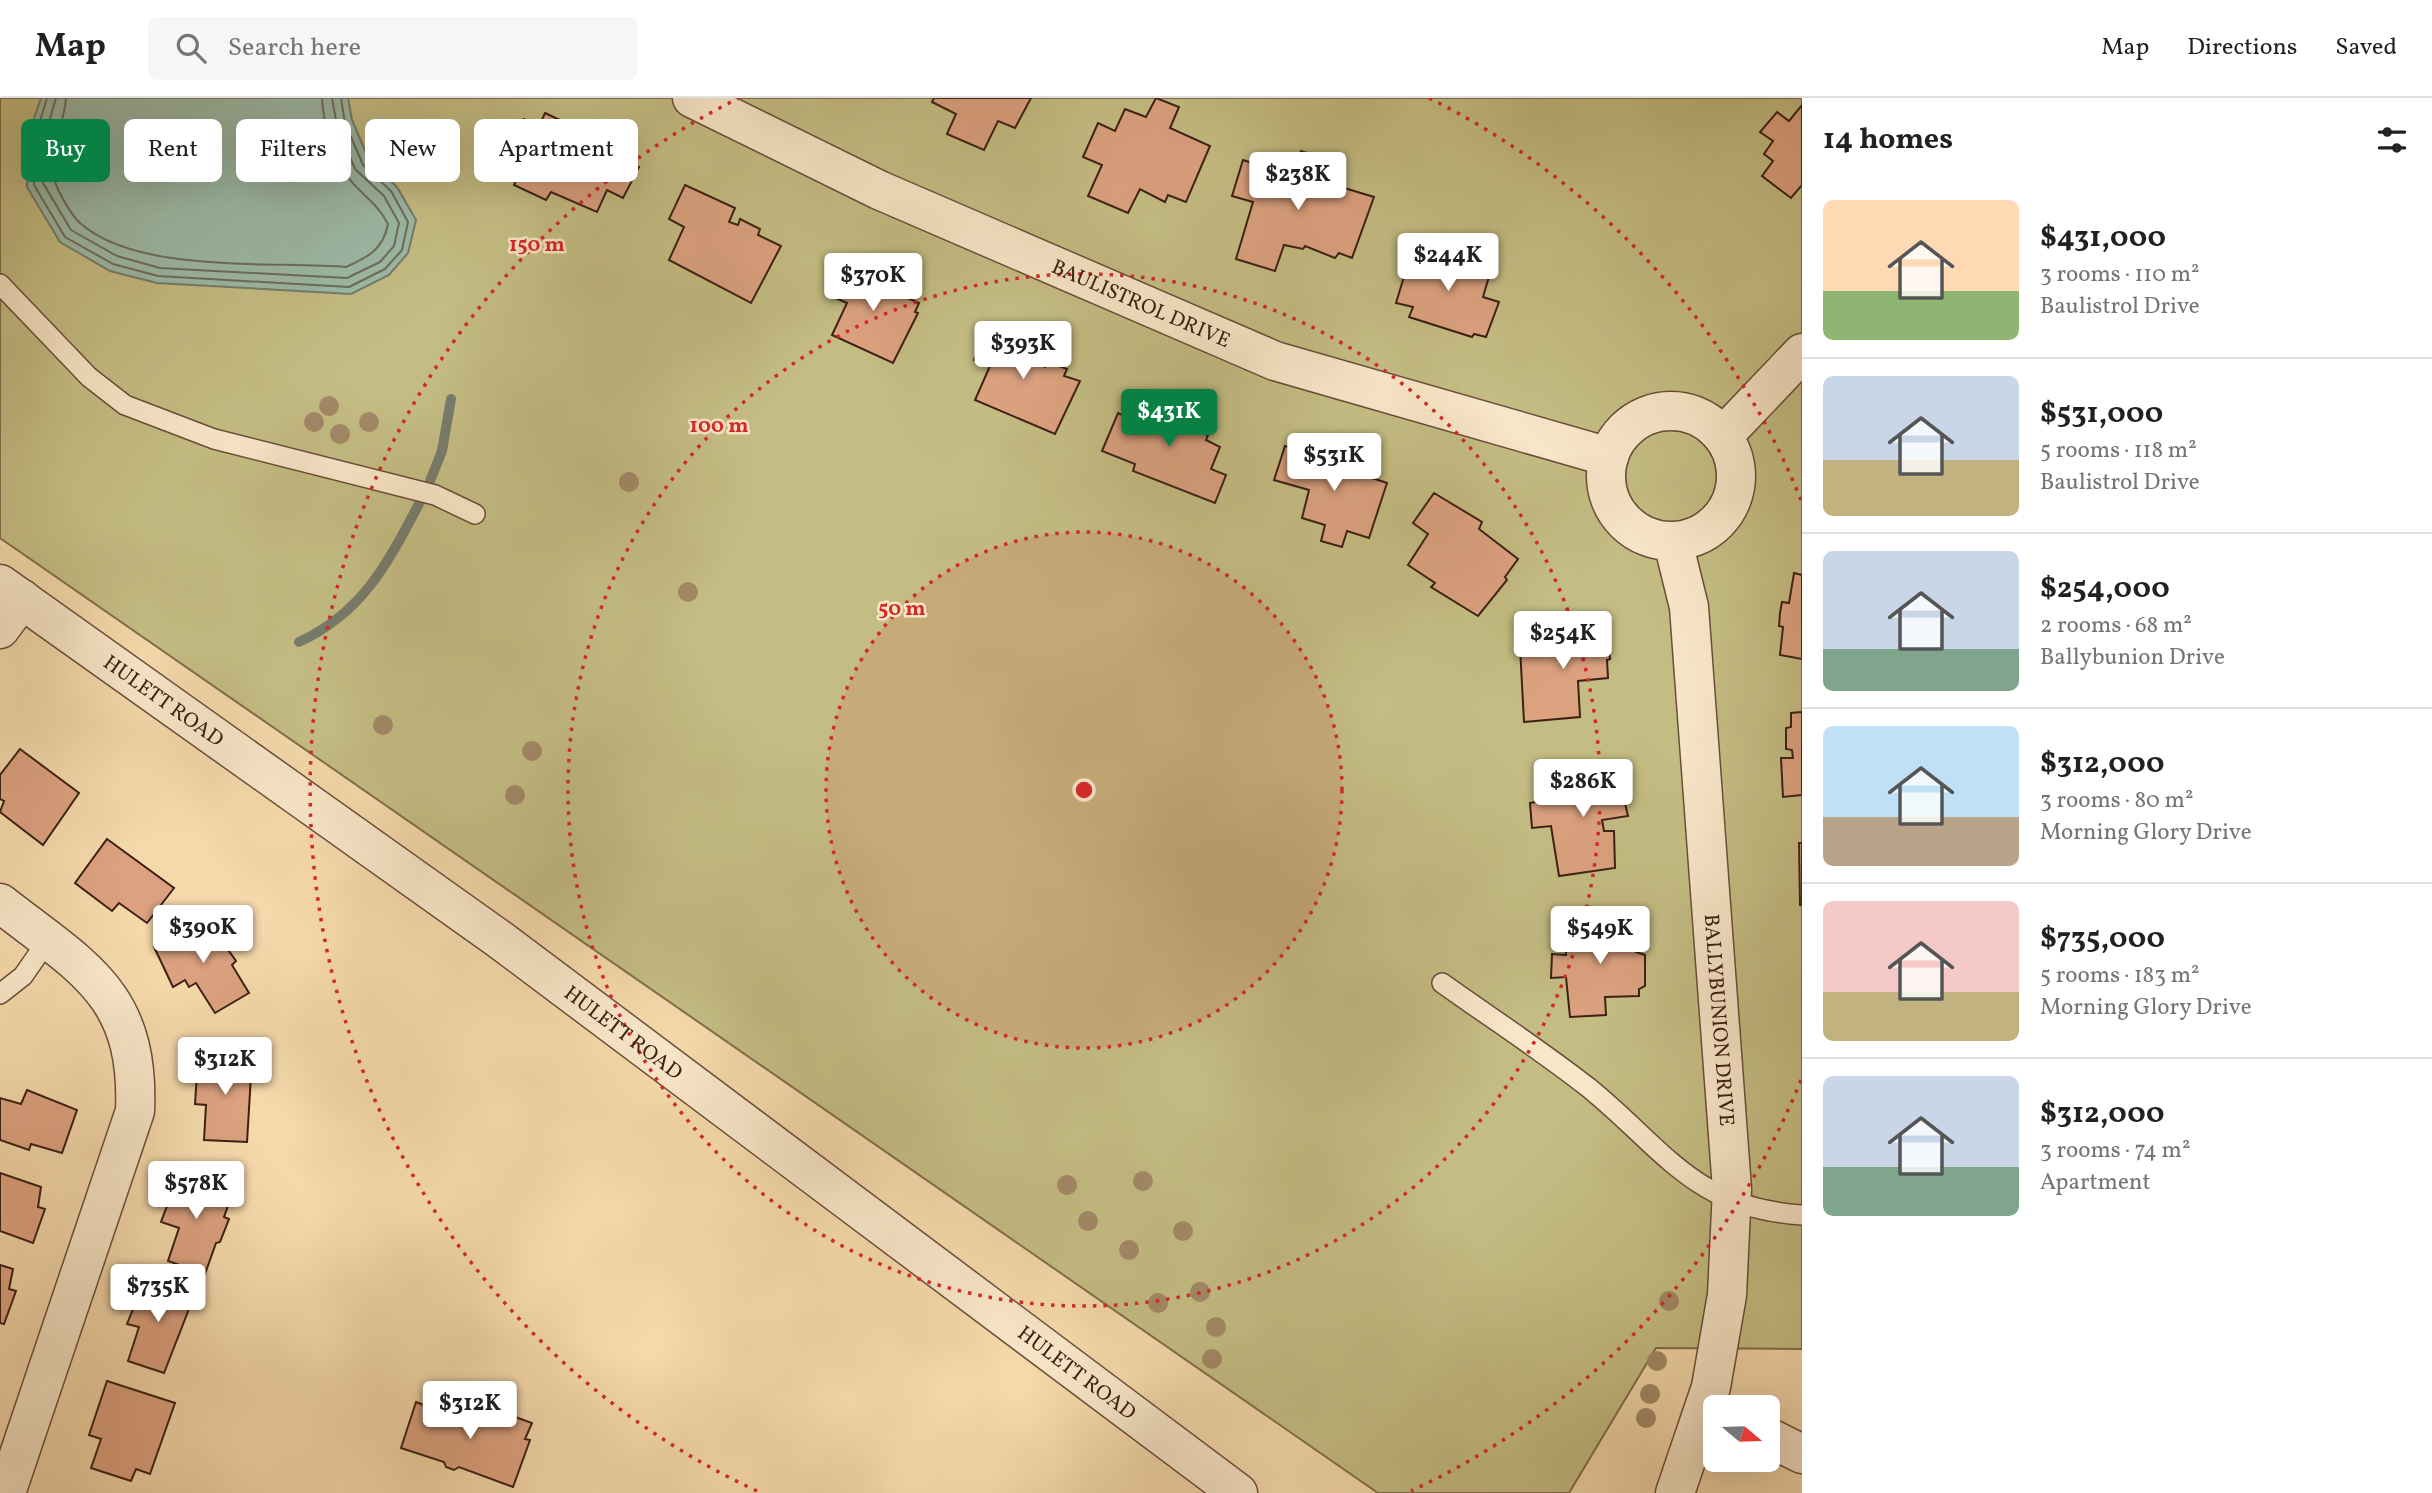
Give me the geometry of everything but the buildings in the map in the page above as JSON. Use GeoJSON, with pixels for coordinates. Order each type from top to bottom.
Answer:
{"type":"FeatureCollection","features":[{"type":"Feature","properties":{"kind":"street","name":"BAULISTROL DRIVE"},"geometry":{"type":"LineString","coordinates":[[692,98],[879,190],[1275,361],[1609,457]]}},
{"type":"Feature","properties":{"kind":"street"},"geometry":{"type":"LineString","coordinates":[[1723,436],[1802,353]]}},
{"type":"Feature","properties":{"kind":"street"},"geometry":{"type":"LineString","coordinates":[[1668,411],[1702,418],[1723,436],[1734,457],[1737,480],[1727,510],[1703,533],[1673,542],[1655,540],[1635,531],[1618,514],[1608,492],[1605,472],[1611,450],[1630,425],[1652,414],[1668,411]]}},
{"type":"Feature","properties":{"kind":"street","name":"BALLYBUNION DRIVE"},"geometry":{"type":"LineString","coordinates":[[1673,542],[1689,607],[1731,1200],[1727,1295],[1711,1395]]}},
{"type":"Feature","properties":{"kind":"street"},"geometry":{"type":"LineString","coordinates":[[0,629],[11,591]]}},
{"type":"Feature","properties":{"kind":"street","name":"HULETT ROAD"},"geometry":{"type":"LineString","coordinates":[[11,591],[499,939],[1238,1493]]}},
{"type":"Feature","properties":{"kind":"street"},"geometry":{"type":"LineString","coordinates":[[0,903],[78,962],[100,985],[120,1016],[131,1041],[136,1075],[135,1111],[6,1493]]}},
{"type":"Feature","properties":{"kind":"street","name":"BALLYBUNION DRIVE"},"geometry":{"type":"LineString","coordinates":[[1675,1493],[1703,1430]]}},
{"type":"Feature","properties":{"kind":"street"},"geometry":{"type":"LineString","coordinates":[[1780,1443],[1802,1454]]}},
{"type":"Feature","properties":{"kind":"lane"},"geometry":{"type":"LineString","coordinates":[[0,284],[81,369],[125,405],[214,439],[435,495],[475,514]]}},
{"type":"Feature","properties":{"kind":"lane"},"geometry":{"type":"LineString","coordinates":[[0,994],[23,976],[48,940]]}},
{"type":"Feature","properties":{"kind":"lane"},"geometry":{"type":"LineString","coordinates":[[1442,983],[1590,1089],[1684,1174],[1712,1193],[1761,1211],[1802,1214]]}},
{"type":"Feature","properties":{"kind":"shaded area"},"geometry":{"type":"Polygon","coordinates":[[[0,98],[1802,98],[1802,1349],[1656,1348],[1569,1493],[1378,1493],[0,538],[0,98]]]}},
{"type":"Feature","properties":{"kind":"water"},"geometry":{"type":"Polygon","coordinates":[[[41,98],[348,98],[352,120],[365,150],[365,182],[392,182],[416,220],[408,253],[389,275],[351,294],[157,283],[110,271],[60,242],[27,187],[27,182],[110,182],[110,119],[34,119],[41,98]]]}},
{"type":"Feature","properties":{"kind":"waterway"},"geometry":{"type":"LineString","coordinates":[[430,481],[442,451],[451,399]]}},
{"type":"Feature","properties":{"kind":"waterway"},"geometry":{"type":"LineString","coordinates":[[299,642],[341,616],[372,583],[397,545],[420,502]]}}]}
